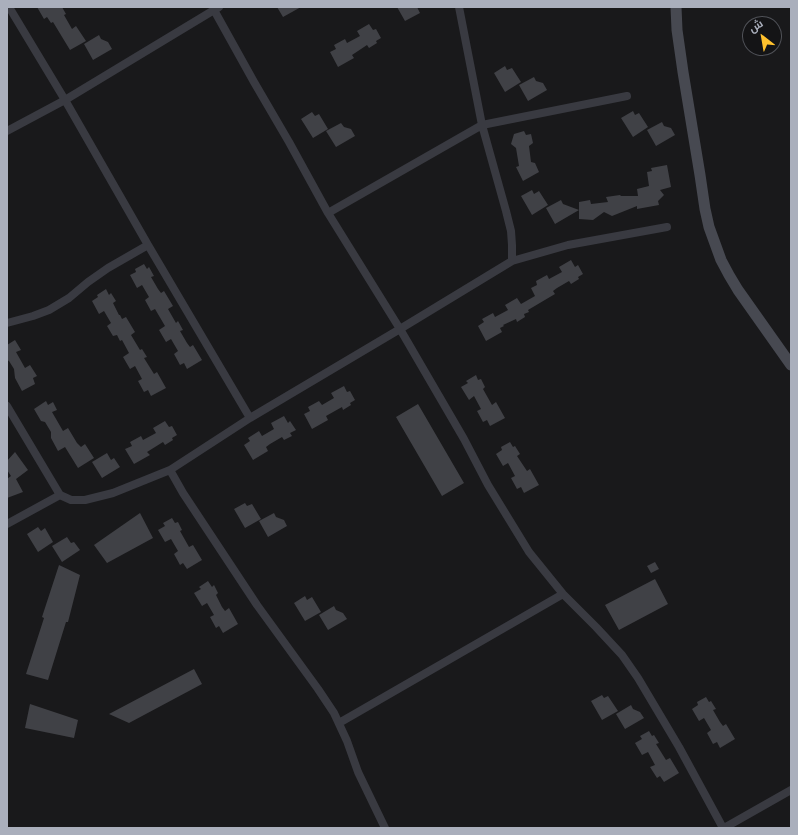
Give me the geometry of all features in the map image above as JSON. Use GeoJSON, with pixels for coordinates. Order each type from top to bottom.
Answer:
{"type":"FeatureCollection","features":[{"type":"Feature","properties":{"kind":"street"},"geometry":{"type":"LineString","coordinates":[[9,7],[250,418]]}},
{"type":"Feature","properties":{"kind":"street"},"geometry":{"type":"LineString","coordinates":[[459,7],[482,125],[508,218],[512,245],[512,260]]}},
{"type":"Feature","properties":{"kind":"street"},"geometry":{"type":"LineString","coordinates":[[676,7],[677,30],[683,72],[709,226],[721,260],[729,275],[791,365]]}},
{"type":"Feature","properties":{"kind":"street"},"geometry":{"type":"LineString","coordinates":[[7,131],[64,100],[216,8],[254,82],[328,213],[400,329],[464,439],[488,485],[529,552],[562,594],[622,654],[679,747],[724,828],[791,790]]}},
{"type":"Feature","properties":{"kind":"street"},"geometry":{"type":"LineString","coordinates":[[328,213],[482,125],[627,96]]}},
{"type":"Feature","properties":{"kind":"street"},"geometry":{"type":"LineString","coordinates":[[7,406],[60,495],[71,500],[85,500],[113,493],[170,470],[250,418],[400,329],[512,260],[568,245],[667,227]]}},
{"type":"Feature","properties":{"kind":"street"},"geometry":{"type":"LineString","coordinates":[[7,323],[50,310],[69,298],[108,268],[148,245]]}},
{"type":"Feature","properties":{"kind":"street"},"geometry":{"type":"LineString","coordinates":[[170,470],[183,493],[257,605],[334,713],[347,741],[358,772],[385,828]]}},
{"type":"Feature","properties":{"kind":"street"},"geometry":{"type":"LineString","coordinates":[[7,524],[60,495]]}},
{"type":"Feature","properties":{"kind":"street"},"geometry":{"type":"LineString","coordinates":[[339,724],[562,594]]}},
{"type":"Feature","properties":{"kind":"building"},"geometry":{"type":"Polygon","coordinates":[[[37,7],[62,7],[66,14],[64,15],[72,29],[76,26],[86,41],[70,50],[53,22],[51,23],[47,17],[44,19],[37,7]]]}},
{"type":"Feature","properties":{"kind":"building"},"geometry":{"type":"Polygon","coordinates":[[[277,7],[301,7],[283,17],[277,7]]]}},
{"type":"Feature","properties":{"kind":"building"},"geometry":{"type":"Polygon","coordinates":[[[397,7],[417,7],[420,13],[405,21],[397,7]]]}},
{"type":"Feature","properties":{"kind":"building"},"geometry":{"type":"Polygon","coordinates":[[[369,24],[373,30],[376,29],[381,38],[376,41],[377,43],[369,48],[367,45],[352,55],[354,58],[338,67],[330,52],[336,49],[334,45],[345,39],[347,43],[360,36],[357,31],[369,24]]]}},
{"type":"Feature","properties":{"kind":"building"},"geometry":{"type":"Polygon","coordinates":[[[99,35],[101,39],[108,42],[112,49],[93,60],[84,44],[99,35]]]}},
{"type":"Feature","properties":{"kind":"building"},"geometry":{"type":"Polygon","coordinates":[[[505,66],[507,70],[512,68],[521,82],[505,92],[494,73],[505,66]]]}},
{"type":"Feature","properties":{"kind":"building"},"geometry":{"type":"Polygon","coordinates":[[[534,77],[536,81],[543,83],[547,90],[528,101],[519,85],[534,77]]]}},
{"type":"Feature","properties":{"kind":"building"},"geometry":{"type":"Polygon","coordinates":[[[633,111],[635,115],[639,113],[648,127],[633,137],[621,118],[633,111]]]}},
{"type":"Feature","properties":{"kind":"building"},"geometry":{"type":"Polygon","coordinates":[[[312,112],[315,116],[319,114],[328,129],[313,138],[301,119],[312,112]]]}},
{"type":"Feature","properties":{"kind":"building"},"geometry":{"type":"Polygon","coordinates":[[[662,122],[664,126],[671,128],[675,135],[656,146],[647,130],[662,122]]]}},
{"type":"Feature","properties":{"kind":"building"},"geometry":{"type":"Polygon","coordinates":[[[341,123],[344,127],[351,129],[355,136],[336,147],[326,131],[341,123]]]}},
{"type":"Feature","properties":{"kind":"building"},"geometry":{"type":"Polygon","coordinates":[[[524,131],[526,135],[531,134],[533,143],[529,146],[531,162],[535,163],[539,172],[523,181],[516,167],[519,166],[516,148],[511,144],[514,134],[524,131]]]}},
{"type":"Feature","properties":{"kind":"building"},"geometry":{"type":"Polygon","coordinates":[[[667,165],[671,187],[660,190],[664,195],[658,201],[659,205],[637,209],[637,206],[612,216],[604,212],[593,220],[579,219],[579,202],[590,200],[591,204],[608,202],[606,197],[620,195],[638,196],[637,189],[649,186],[647,172],[652,171],[651,168],[667,165]]]}},
{"type":"Feature","properties":{"kind":"building"},"geometry":{"type":"Polygon","coordinates":[[[532,190],[534,194],[539,191],[548,205],[532,215],[521,196],[532,190]]]}},
{"type":"Feature","properties":{"kind":"building"},"geometry":{"type":"Polygon","coordinates":[[[561,200],[563,204],[579,210],[555,224],[546,208],[561,200]]]}},
{"type":"Feature","properties":{"kind":"building"},"geometry":{"type":"Polygon","coordinates":[[[571,260],[575,267],[578,265],[583,274],[578,277],[579,279],[571,284],[569,281],[557,288],[553,291],[555,294],[528,310],[529,312],[524,314],[525,317],[517,322],[516,319],[503,325],[504,326],[500,328],[502,332],[486,341],[478,326],[484,322],[482,319],[493,313],[495,317],[508,310],[505,305],[517,298],[521,304],[535,296],[531,288],[537,285],[536,281],[547,275],[549,279],[562,272],[559,267],[571,260]]]}},
{"type":"Feature","properties":{"kind":"building"},"geometry":{"type":"Polygon","coordinates":[[[144,264],[147,269],[149,267],[154,276],[151,277],[158,289],[161,293],[164,291],[173,306],[168,309],[176,323],[178,321],[183,330],[180,331],[187,343],[190,347],[193,345],[202,360],[187,369],[184,363],[180,365],[174,354],[178,351],[171,339],[166,342],[159,330],[165,326],[155,309],[151,311],[145,300],[149,297],[142,285],[137,288],[130,275],[136,272],[135,269],[144,264]]]}},
{"type":"Feature","properties":{"kind":"building"},"geometry":{"type":"Polygon","coordinates":[[[106,289],[109,295],[111,293],[116,301],[113,303],[119,315],[122,319],[126,317],[135,332],[131,335],[140,350],[142,349],[147,357],[144,358],[154,374],[157,372],[166,388],[151,396],[148,390],[144,392],[138,381],[142,379],[135,366],[130,369],[123,357],[129,353],[122,340],[120,341],[117,335],[113,336],[107,326],[111,323],[104,311],[99,314],[92,301],[98,297],[97,295],[106,289]]]}},
{"type":"Feature","properties":{"kind":"building"},"geometry":{"type":"Polygon","coordinates":[[[15,340],[21,350],[16,352],[25,368],[30,365],[37,376],[33,378],[35,384],[22,391],[15,378],[14,369],[7,360],[7,345],[15,340]]]}},
{"type":"Feature","properties":{"kind":"building"},"geometry":{"type":"Polygon","coordinates":[[[476,375],[478,380],[481,379],[485,387],[483,389],[492,405],[496,402],[505,418],[490,426],[487,420],[483,422],[477,411],[481,409],[474,396],[469,400],[461,387],[468,383],[466,381],[476,375]]]}},
{"type":"Feature","properties":{"kind":"building"},"geometry":{"type":"Polygon","coordinates":[[[344,386],[347,392],[350,391],[355,400],[350,403],[351,405],[343,410],[342,407],[326,416],[328,420],[312,429],[304,414],[310,411],[308,407],[319,401],[322,405],[334,398],[331,393],[344,386]]]}},
{"type":"Feature","properties":{"kind":"building"},"geometry":{"type":"Polygon","coordinates":[[[46,401],[48,405],[53,402],[57,410],[52,412],[63,431],[68,428],[77,443],[81,447],[85,444],[94,458],[78,468],[65,447],[58,451],[51,438],[51,432],[45,422],[41,421],[34,409],[46,401]]]}},
{"type":"Feature","properties":{"kind":"building"},"geometry":{"type":"Polygon","coordinates":[[[418,404],[464,483],[442,496],[396,417],[418,404]]]}},
{"type":"Feature","properties":{"kind":"building"},"geometry":{"type":"Polygon","coordinates":[[[284,416],[288,423],[290,421],[296,430],[290,433],[292,436],[284,440],[282,437],[270,444],[266,447],[268,451],[253,460],[244,445],[250,441],[248,438],[259,431],[262,436],[274,429],[271,423],[284,416]]]}},
{"type":"Feature","properties":{"kind":"building"},"geometry":{"type":"Polygon","coordinates":[[[165,421],[169,427],[172,426],[177,435],[172,438],[173,440],[165,445],[163,442],[147,452],[150,455],[134,464],[125,449],[132,446],[130,442],[141,436],[143,440],[156,433],[153,428],[165,421]]]}},
{"type":"Feature","properties":{"kind":"building"},"geometry":{"type":"Polygon","coordinates":[[[510,442],[513,447],[515,446],[520,454],[517,456],[527,471],[530,469],[539,485],[524,493],[521,487],[517,489],[511,478],[515,476],[508,463],[503,466],[496,454],[502,450],[501,447],[510,442]]]}},
{"type":"Feature","properties":{"kind":"building"},"geometry":{"type":"Polygon","coordinates":[[[15,452],[28,470],[16,479],[23,492],[7,498],[7,479],[11,476],[7,470],[7,461],[15,452]]]}},
{"type":"Feature","properties":{"kind":"building"},"geometry":{"type":"Polygon","coordinates":[[[107,453],[111,460],[114,458],[120,467],[102,478],[92,462],[107,453]]]}},
{"type":"Feature","properties":{"kind":"building"},"geometry":{"type":"Polygon","coordinates":[[[245,503],[247,506],[252,504],[261,519],[245,528],[234,509],[245,503]]]}},
{"type":"Feature","properties":{"kind":"building"},"geometry":{"type":"Polygon","coordinates":[[[140,513],[153,538],[107,563],[94,545],[140,513]]]}},
{"type":"Feature","properties":{"kind":"building"},"geometry":{"type":"Polygon","coordinates":[[[274,513],[276,517],[284,520],[287,526],[268,537],[259,521],[274,513]]]}},
{"type":"Feature","properties":{"kind":"building"},"geometry":{"type":"Polygon","coordinates":[[[172,518],[175,523],[178,522],[182,530],[180,531],[189,547],[193,545],[202,560],[187,569],[183,563],[180,565],[174,554],[178,551],[171,539],[165,542],[158,530],[165,526],[163,523],[172,518]]]}},
{"type":"Feature","properties":{"kind":"building"},"geometry":{"type":"Polygon","coordinates":[[[38,527],[41,531],[45,528],[53,542],[38,552],[27,534],[38,527]]]}},
{"type":"Feature","properties":{"kind":"building"},"geometry":{"type":"Polygon","coordinates":[[[67,537],[71,543],[74,542],[80,550],[62,562],[52,546],[67,537]]]}},
{"type":"Feature","properties":{"kind":"building"},"geometry":{"type":"Polygon","coordinates":[[[655,562],[659,569],[651,573],[647,566],[655,562]]]}},
{"type":"Feature","properties":{"kind":"building"},"geometry":{"type":"Polygon","coordinates":[[[59,565],[80,575],[68,622],[66,622],[48,680],[26,674],[44,618],[42,617],[59,565]]]}},
{"type":"Feature","properties":{"kind":"building"},"geometry":{"type":"Polygon","coordinates":[[[655,579],[668,604],[619,630],[605,605],[655,579]]]}},
{"type":"Feature","properties":{"kind":"building"},"geometry":{"type":"Polygon","coordinates":[[[208,581],[212,587],[214,585],[218,593],[216,595],[222,607],[225,611],[229,608],[238,624],[223,633],[219,626],[216,628],[210,617],[214,615],[207,603],[202,606],[194,593],[201,589],[199,587],[208,581]]]}},
{"type":"Feature","properties":{"kind":"building"},"geometry":{"type":"Polygon","coordinates":[[[305,596],[307,600],[312,597],[321,612],[305,621],[294,603],[305,596]]]}},
{"type":"Feature","properties":{"kind":"building"},"geometry":{"type":"Polygon","coordinates":[[[334,606],[336,610],[343,613],[347,619],[328,630],[319,615],[334,606]]]}},
{"type":"Feature","properties":{"kind":"building"},"geometry":{"type":"Polygon","coordinates":[[[194,669],[202,684],[129,723],[109,714],[194,669]]]}},
{"type":"Feature","properties":{"kind":"building"},"geometry":{"type":"Polygon","coordinates":[[[602,695],[604,698],[608,696],[618,711],[602,720],[591,701],[602,695]]]}},
{"type":"Feature","properties":{"kind":"building"},"geometry":{"type":"Polygon","coordinates":[[[706,697],[709,702],[711,701],[716,709],[713,710],[720,722],[723,726],[726,724],[735,739],[720,748],[717,742],[713,744],[707,733],[711,730],[704,718],[699,721],[692,709],[698,705],[697,702],[706,697]]]}},
{"type":"Feature","properties":{"kind":"building"},"geometry":{"type":"Polygon","coordinates":[[[30,704],[78,720],[74,738],[25,728],[30,704]]]}},
{"type":"Feature","properties":{"kind":"building"},"geometry":{"type":"Polygon","coordinates":[[[631,705],[633,709],[640,712],[644,718],[625,729],[616,714],[631,705]]]}},
{"type":"Feature","properties":{"kind":"building"},"geometry":{"type":"Polygon","coordinates":[[[649,731],[652,736],[654,735],[659,743],[656,744],[666,760],[670,758],[679,773],[664,782],[660,776],[657,778],[650,767],[655,765],[648,752],[642,755],[635,743],[642,739],[640,736],[649,731]]]}}]}
